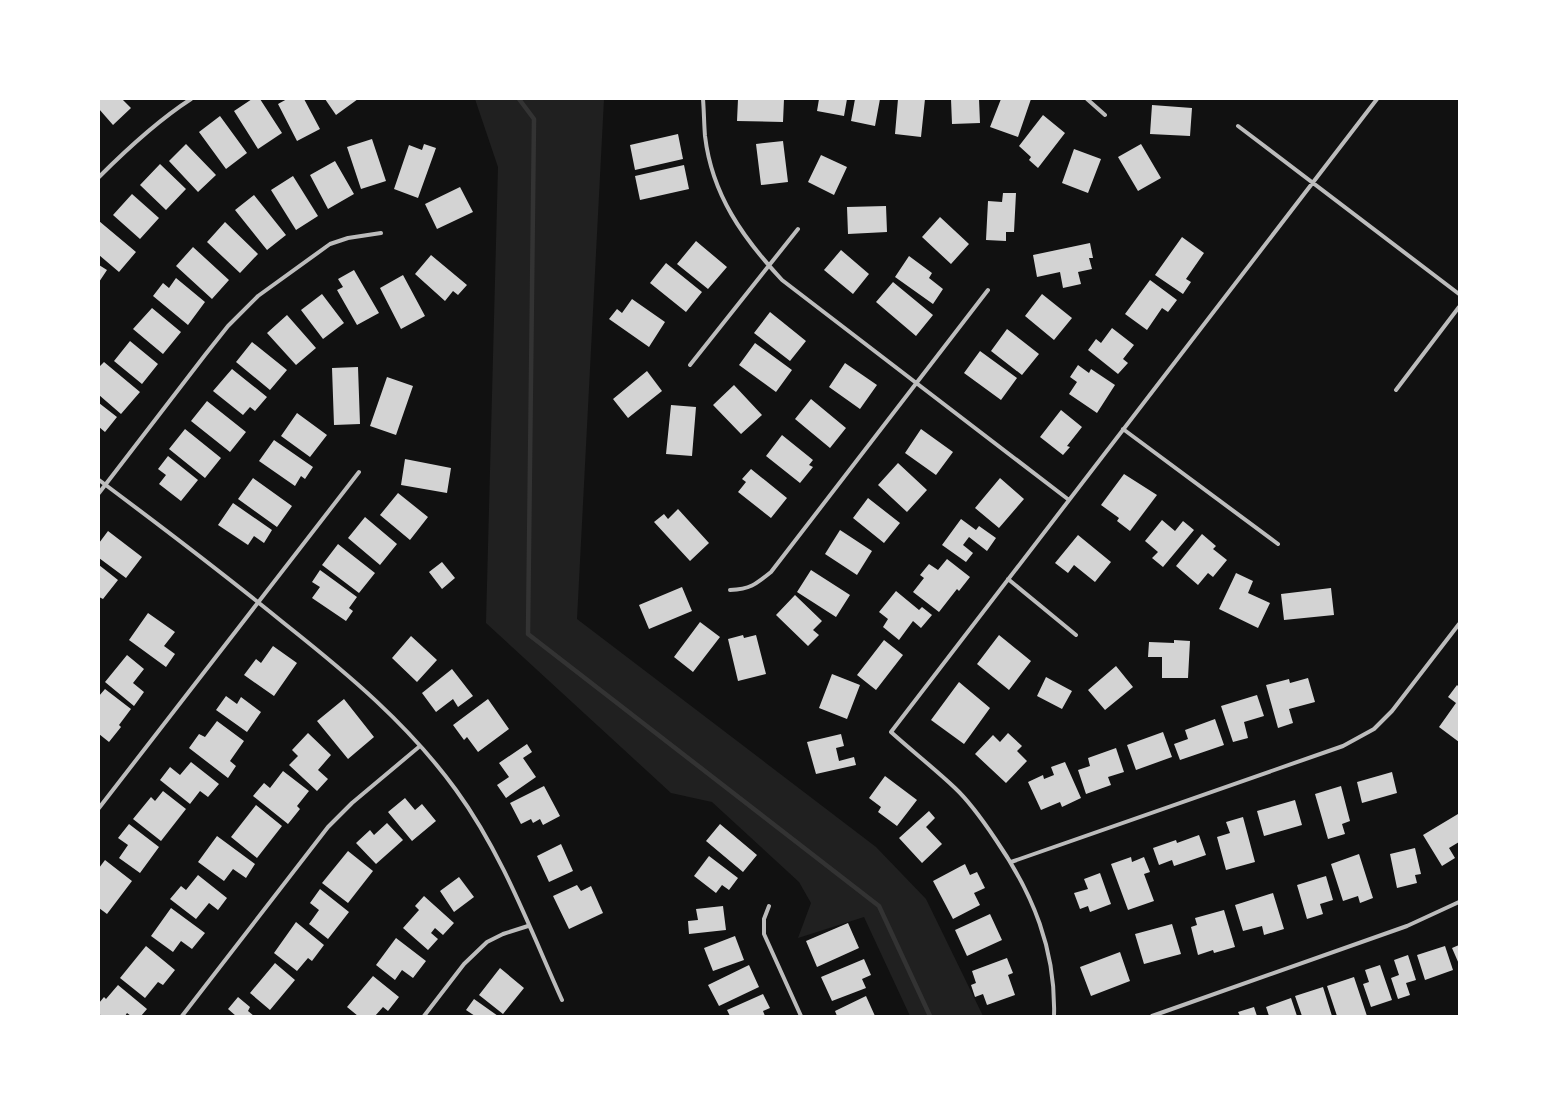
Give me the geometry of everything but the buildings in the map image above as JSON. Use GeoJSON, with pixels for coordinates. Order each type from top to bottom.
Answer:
{"type":"FeatureCollection","features":[{"type":"Feature","properties":{"kind":"street"},"geometry":{"type":"LineString","coordinates":[[99,177],[127,149],[191,99]]}},
{"type":"Feature","properties":{"kind":"street"},"geometry":{"type":"LineString","coordinates":[[703,99],[705,136],[709,158],[717,184],[738,228],[768,265],[782,280],[1069,500]]}},
{"type":"Feature","properties":{"kind":"street"},"geometry":{"type":"LineString","coordinates":[[1087,99],[1105,114]]}},
{"type":"Feature","properties":{"kind":"street"},"geometry":{"type":"LineString","coordinates":[[1054,1016],[1052,976],[1047,946],[1039,919],[1011,862],[983,821],[956,789],[891,732],[1377,99]]}},
{"type":"Feature","properties":{"kind":"street"},"geometry":{"type":"LineString","coordinates":[[1238,126],[1314,182],[1459,294]]}},
{"type":"Feature","properties":{"kind":"street"},"geometry":{"type":"LineString","coordinates":[[690,365],[798,229]]}},
{"type":"Feature","properties":{"kind":"street"},"geometry":{"type":"LineString","coordinates":[[99,493],[224,332],[258,296],[330,244],[348,238],[381,233]]}},
{"type":"Feature","properties":{"kind":"street"},"geometry":{"type":"LineString","coordinates":[[730,590],[742,589],[755,585],[771,572],[988,290]]}},
{"type":"Feature","properties":{"kind":"street"},"geometry":{"type":"LineString","coordinates":[[1396,390],[1459,307]]}},
{"type":"Feature","properties":{"kind":"street"},"geometry":{"type":"LineString","coordinates":[[1123,429],[1278,544]]}},
{"type":"Feature","properties":{"kind":"street"},"geometry":{"type":"LineString","coordinates":[[99,808],[359,472]]}},
{"type":"Feature","properties":{"kind":"street"},"geometry":{"type":"LineString","coordinates":[[99,480],[258,601],[338,666],[375,698],[437,765],[475,818],[505,872],[562,1000]]}},
{"type":"Feature","properties":{"kind":"street"},"geometry":{"type":"LineString","coordinates":[[1008,579],[1076,635]]}},
{"type":"Feature","properties":{"kind":"street"},"geometry":{"type":"LineString","coordinates":[[1011,862],[1343,746],[1357,739],[1374,729],[1392,711],[1459,624]]}},
{"type":"Feature","properties":{"kind":"street"},"geometry":{"type":"LineString","coordinates":[[182,1016],[328,827],[352,803],[420,746]]}},
{"type":"Feature","properties":{"kind":"street"},"geometry":{"type":"LineString","coordinates":[[1152,1016],[1407,926],[1459,902]]}},
{"type":"Feature","properties":{"kind":"street"},"geometry":{"type":"LineString","coordinates":[[769,906],[764,919],[764,934],[801,1016]]}},
{"type":"Feature","properties":{"kind":"street"},"geometry":{"type":"LineString","coordinates":[[424,1016],[464,964],[487,942],[503,934],[528,926]]}},
{"type":"Feature","properties":{"kind":"shaded area"},"geometry":{"type":"Polygon","coordinates":[[[475,99],[604,99],[577,619],[876,847],[926,899],[983,1016],[910,1016],[864,917],[798,938],[811,903],[799,882],[712,802],[671,793],[486,623],[498,167],[475,99]]]}},
{"type":"Feature","properties":{"kind":"waterway"},"geometry":{"type":"LineString","coordinates":[[519,99],[534,119],[528,634],[879,906],[930,1016]]}}]}
